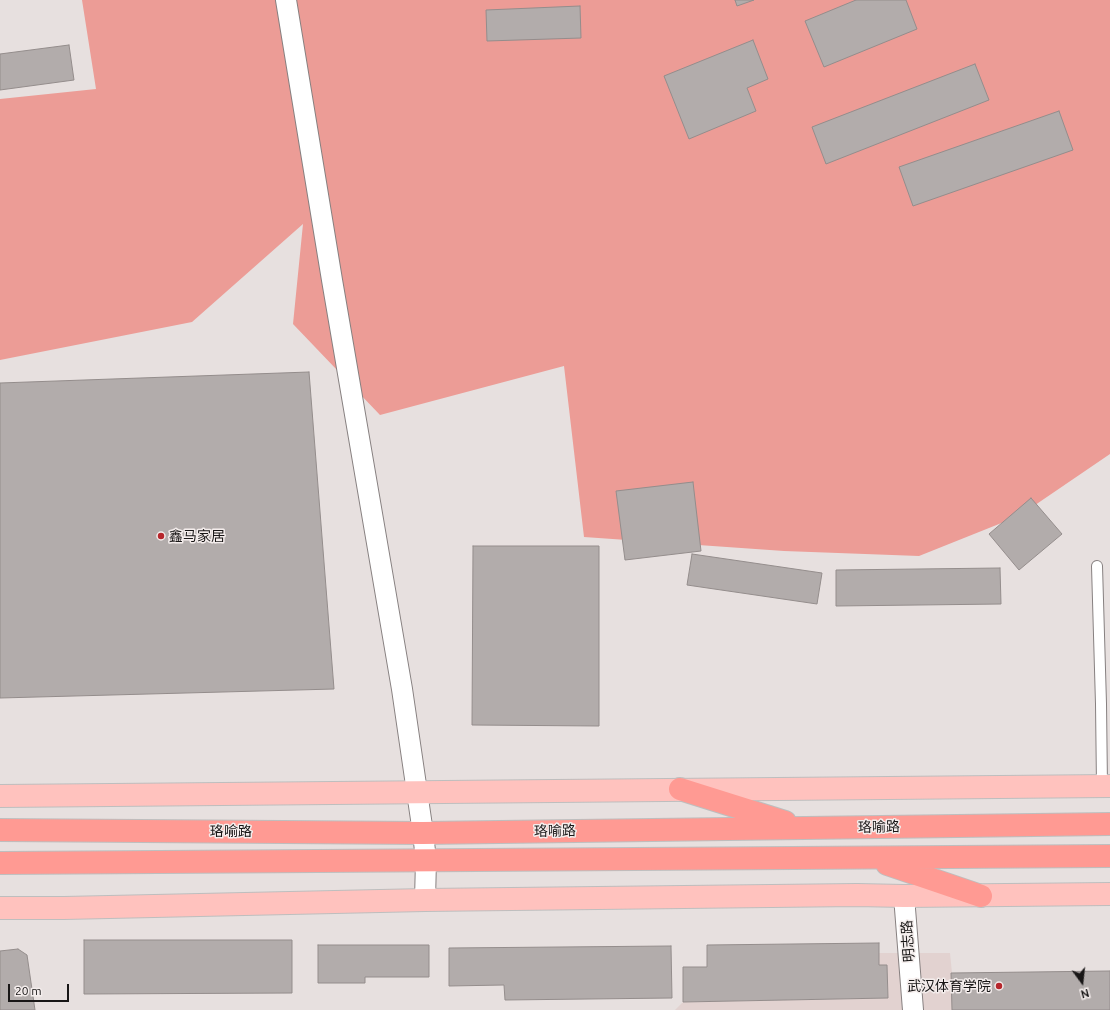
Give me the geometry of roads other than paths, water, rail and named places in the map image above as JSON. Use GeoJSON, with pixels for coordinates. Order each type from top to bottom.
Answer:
{"type":"FeatureCollection","features":[{"type":"Feature","properties":{"kind":"highway"},"geometry":{"type":"LineString","coordinates":[[680,789],[804,828]]}},
{"type":"Feature","properties":{"kind":"highway","name":"珞喻路"},"geometry":{"type":"LineString","coordinates":[[0,830],[423,833],[1110,824]]}},
{"type":"Feature","properties":{"kind":"highway","name":"珞喻路"},"geometry":{"type":"LineString","coordinates":[[0,863],[1110,856]]}},
{"type":"Feature","properties":{"kind":"highway"},"geometry":{"type":"LineString","coordinates":[[871,858],[981,896]]}},
{"type":"Feature","properties":{"kind":"main road"},"geometry":{"type":"LineString","coordinates":[[0,796],[1106,786]]}},
{"type":"Feature","properties":{"kind":"main road"},"geometry":{"type":"LineString","coordinates":[[0,908],[64,908],[425,900],[857,895],[981,896],[1110,894]]}},
{"type":"Feature","properties":{"kind":"street"},"geometry":{"type":"LineString","coordinates":[[286,0],[333,288],[402,689],[418,793],[426,860],[425,900]]}},
{"type":"Feature","properties":{"kind":"street","name":"明志路"},"geometry":{"type":"LineString","coordinates":[[904,896],[913,1010]]}},
{"type":"Feature","properties":{"kind":"lane"},"geometry":{"type":"LineString","coordinates":[[1097,566],[1101,704],[1106,786]]}},
{"type":"Feature","properties":{"kind":"place","name":"鑫马家居"},"geometry":{"type":"Point","coordinates":[161,536]}},
{"type":"Feature","properties":{"kind":"place","name":"武汉体育学院"},"geometry":{"type":"Point","coordinates":[999,986]}}]}
